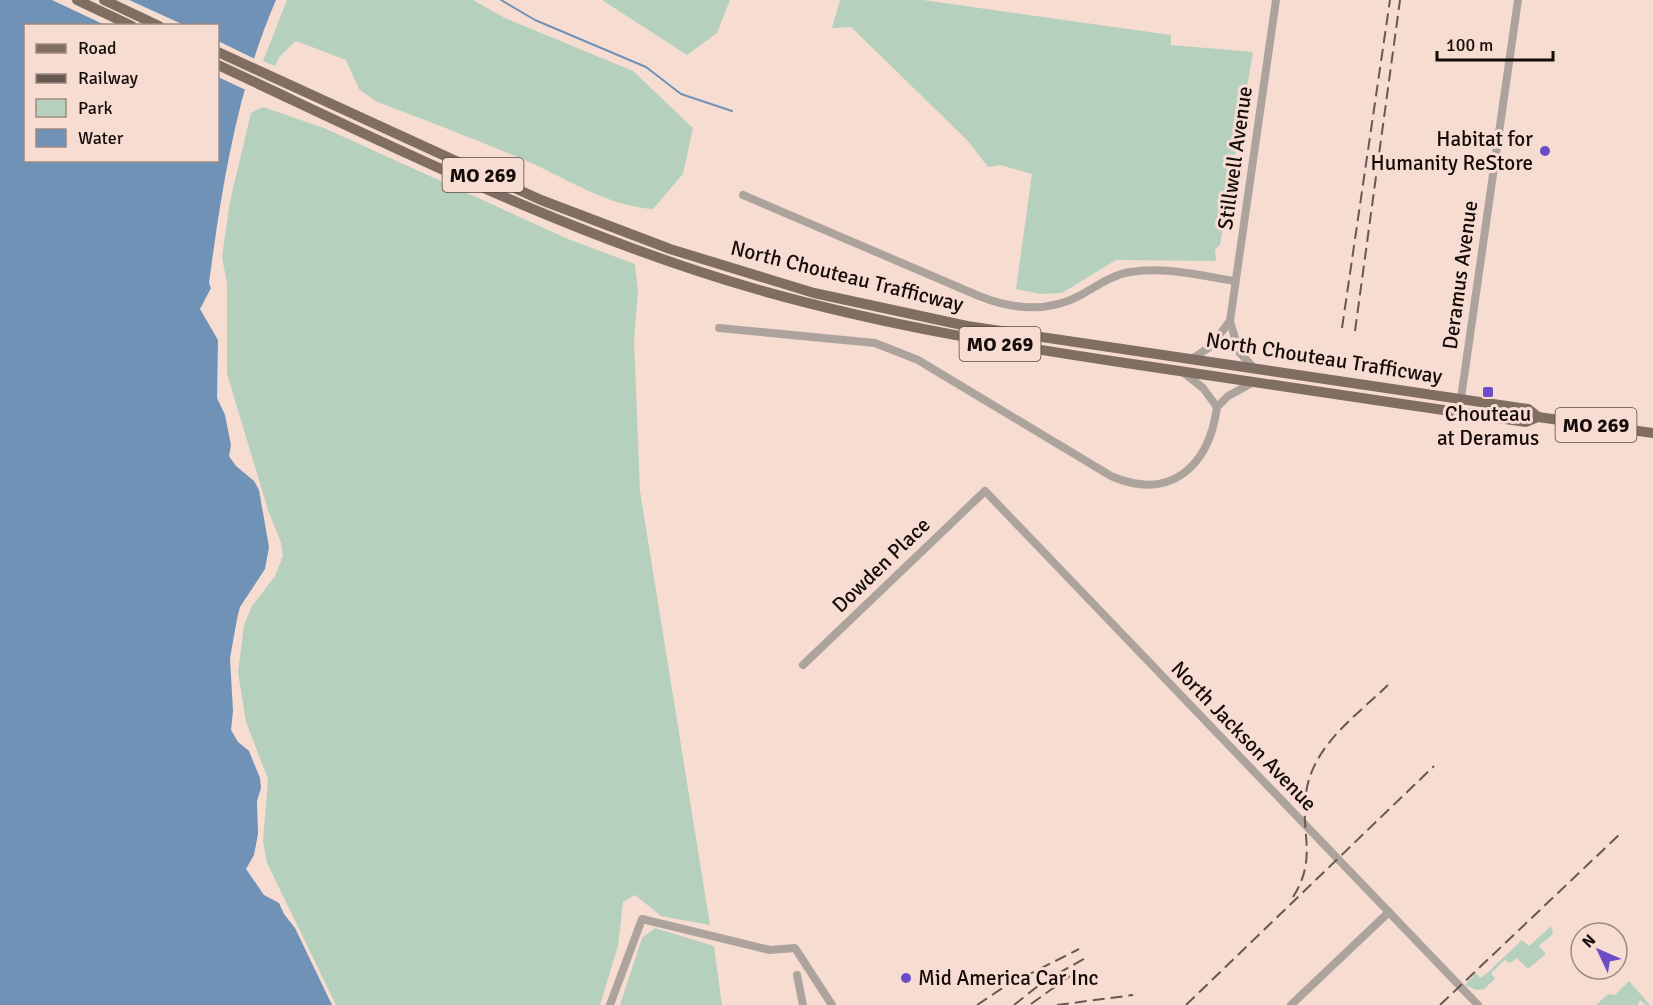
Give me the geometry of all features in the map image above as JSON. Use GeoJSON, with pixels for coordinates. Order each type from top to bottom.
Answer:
{"type":"FeatureCollection","features":[{"type":"Feature","properties":{"kind":"main road"},"geometry":{"type":"LineString","coordinates":[[77,0],[128,24]]}},
{"type":"Feature","properties":{"kind":"main road"},"geometry":{"type":"LineString","coordinates":[[104,0],[155,24]]}},
{"type":"Feature","properties":{"kind":"main road","name":"North Chouteau Trafficway"},"geometry":{"type":"LineString","coordinates":[[219,52],[541,200],[670,249],[756,277],[895,313],[967,326],[1527,409],[1538,417],[1653,433]]}},
{"type":"Feature","properties":{"kind":"main road","name":"North Chouteau Trafficway"},"geometry":{"type":"LineString","coordinates":[[219,65],[538,212],[623,245],[753,288],[874,320],[1250,384],[1526,422],[1538,417]]}},
{"type":"Feature","properties":{"kind":"street","name":"Stillwell Avenue"},"geometry":{"type":"LineString","coordinates":[[1253,367],[1239,352],[1230,321],[1276,0]]}},
{"type":"Feature","properties":{"kind":"street","name":"Deramus Avenue"},"geometry":{"type":"LineString","coordinates":[[1459,412],[1518,0]]}},
{"type":"Feature","properties":{"kind":"street","name":"North Chouteau Trafficway"},"geometry":{"type":"LineString","coordinates":[[743,195],[980,296],[1013,307],[1038,308],[1059,304],[1111,278],[1132,271],[1160,271],[1235,281]]}},
{"type":"Feature","properties":{"kind":"street"},"geometry":{"type":"LineString","coordinates":[[1193,358],[1210,347],[1230,321]]}},
{"type":"Feature","properties":{"kind":"street"},"geometry":{"type":"LineString","coordinates":[[719,328],[890,346],[918,360],[1112,476],[1139,485],[1165,483],[1196,462],[1209,443],[1217,407],[1228,396],[1250,384]]}},
{"type":"Feature","properties":{"kind":"street","name":"North Chouteau Trafficway"},"geometry":{"type":"LineString","coordinates":[[1181,372],[1203,388],[1217,407]]}},
{"type":"Feature","properties":{"kind":"street","name":"Dowden Place"},"geometry":{"type":"LineString","coordinates":[[803,666],[985,491]]}},
{"type":"Feature","properties":{"kind":"street","name":"North Jackson Avenue"},"geometry":{"type":"LineString","coordinates":[[985,491],[1478,1005]]}},
{"type":"Feature","properties":{"kind":"street"},"geometry":{"type":"LineString","coordinates":[[1291,1005],[1389,912]]}},
{"type":"Feature","properties":{"kind":"street"},"geometry":{"type":"LineString","coordinates":[[610,1005],[642,919],[770,950],[795,948],[832,1005]]}},
{"type":"Feature","properties":{"kind":"street"},"geometry":{"type":"LineString","coordinates":[[797,975],[803,1005]]}},
{"type":"Feature","properties":{"kind":"green space"},"geometry":{"type":"Polygon","coordinates":[[[287,0],[473,0],[505,18],[633,71],[693,128],[683,174],[653,209],[620,203],[510,154],[375,101],[359,89],[346,60],[296,41],[280,56],[275,66],[263,61],[287,0]]]}},
{"type":"Feature","properties":{"kind":"green space"},"geometry":{"type":"Polygon","coordinates":[[[602,0],[730,0],[717,33],[687,55],[602,0]]]}},
{"type":"Feature","properties":{"kind":"green space"},"geometry":{"type":"Polygon","coordinates":[[[840,0],[923,0],[1171,35],[1171,45],[1253,52],[1220,245],[1215,250],[1216,261],[1116,260],[1062,293],[1040,294],[1016,289],[1032,174],[1000,165],[988,167],[967,140],[851,27],[832,28],[840,0]]]}},
{"type":"Feature","properties":{"kind":"green space"},"geometry":{"type":"Polygon","coordinates":[[[263,107],[324,128],[568,239],[635,264],[638,292],[634,341],[640,491],[710,925],[661,916],[635,895],[623,902],[618,946],[600,1005],[336,1005],[267,863],[263,841],[268,779],[246,722],[238,672],[244,625],[252,606],[275,576],[283,556],[281,543],[268,510],[227,374],[227,284],[222,257],[230,201],[251,113],[263,107]]]}},
{"type":"Feature","properties":{"kind":"green space"},"geometry":{"type":"Polygon","coordinates":[[[1551,926],[1553,934],[1539,946],[1546,954],[1528,969],[1517,958],[1510,963],[1505,960],[1491,973],[1495,979],[1484,989],[1476,990],[1465,985],[1476,973],[1480,978],[1486,974],[1522,940],[1529,946],[1551,926]]]}},
{"type":"Feature","properties":{"kind":"green space"},"geometry":{"type":"Polygon","coordinates":[[[655,928],[714,946],[722,1005],[620,1005],[642,938],[655,928]]]}},
{"type":"Feature","properties":{"kind":"green space"},"geometry":{"type":"Polygon","coordinates":[[[1629,981],[1650,1005],[1640,1000],[1638,1005],[1596,1005],[1608,994],[1615,995],[1629,981]]]}},
{"type":"Feature","properties":{"kind":"water"},"geometry":{"type":"Polygon","coordinates":[[[0,0],[276,0],[262,34],[241,104],[219,211],[209,283],[211,288],[200,309],[218,340],[217,398],[225,415],[231,445],[229,456],[236,466],[254,481],[259,490],[269,547],[265,569],[240,607],[230,658],[233,711],[231,730],[238,742],[249,751],[260,778],[261,788],[257,801],[258,834],[254,855],[246,869],[264,895],[279,903],[295,928],[332,1005],[0,1005],[0,0]]]}},
{"type":"Feature","properties":{"kind":"pier"},"geometry":{"type":"Polygon","coordinates":[[[52,0],[129,0],[182,24],[103,24],[52,0]]]}},
{"type":"Feature","properties":{"kind":"pier"},"geometry":{"type":"Polygon","coordinates":[[[219,41],[257,60],[248,91],[219,77],[219,41]]]}},
{"type":"Feature","properties":{"kind":"waterway"},"geometry":{"type":"LineString","coordinates":[[501,0],[535,20],[646,67],[681,94],[732,111]]}},
{"type":"Feature","properties":{"kind":"railway"},"geometry":{"type":"LineString","coordinates":[[1342,328],[1390,0]]}},
{"type":"Feature","properties":{"kind":"railway"},"geometry":{"type":"LineString","coordinates":[[1355,331],[1400,0]]}},
{"type":"Feature","properties":{"kind":"railway"},"geometry":{"type":"LineString","coordinates":[[1293,897],[1305,870],[1307,858],[1306,793],[1317,760],[1337,733],[1388,685]]}},
{"type":"Feature","properties":{"kind":"railway"},"geometry":{"type":"LineString","coordinates":[[1186,1005],[1434,766]]}},
{"type":"Feature","properties":{"kind":"railway"},"geometry":{"type":"LineString","coordinates":[[1440,1005],[1621,833]]}},
{"type":"Feature","properties":{"kind":"railway"},"geometry":{"type":"LineString","coordinates":[[977,1005],[1004,987],[1079,949]]}},
{"type":"Feature","properties":{"kind":"railway"},"geometry":{"type":"LineString","coordinates":[[1014,1005],[1043,982],[1089,956]]}},
{"type":"Feature","properties":{"kind":"railway"},"geometry":{"type":"LineString","coordinates":[[1031,1004],[1077,971]]}},
{"type":"Feature","properties":{"kind":"railway"},"geometry":{"type":"LineString","coordinates":[[1057,1005],[1133,995]]}},
{"type":"Feature","properties":{"kind":"place","name":"Habitat for Humanity ReStore"},"geometry":{"type":"Point","coordinates":[1545,151]}},
{"type":"Feature","properties":{"kind":"place","name":"Chouteau at Deramus"},"geometry":{"type":"Point","coordinates":[1488,392]}},
{"type":"Feature","properties":{"kind":"place","name":"Mid America Car Inc"},"geometry":{"type":"Point","coordinates":[906,978]}}]}
